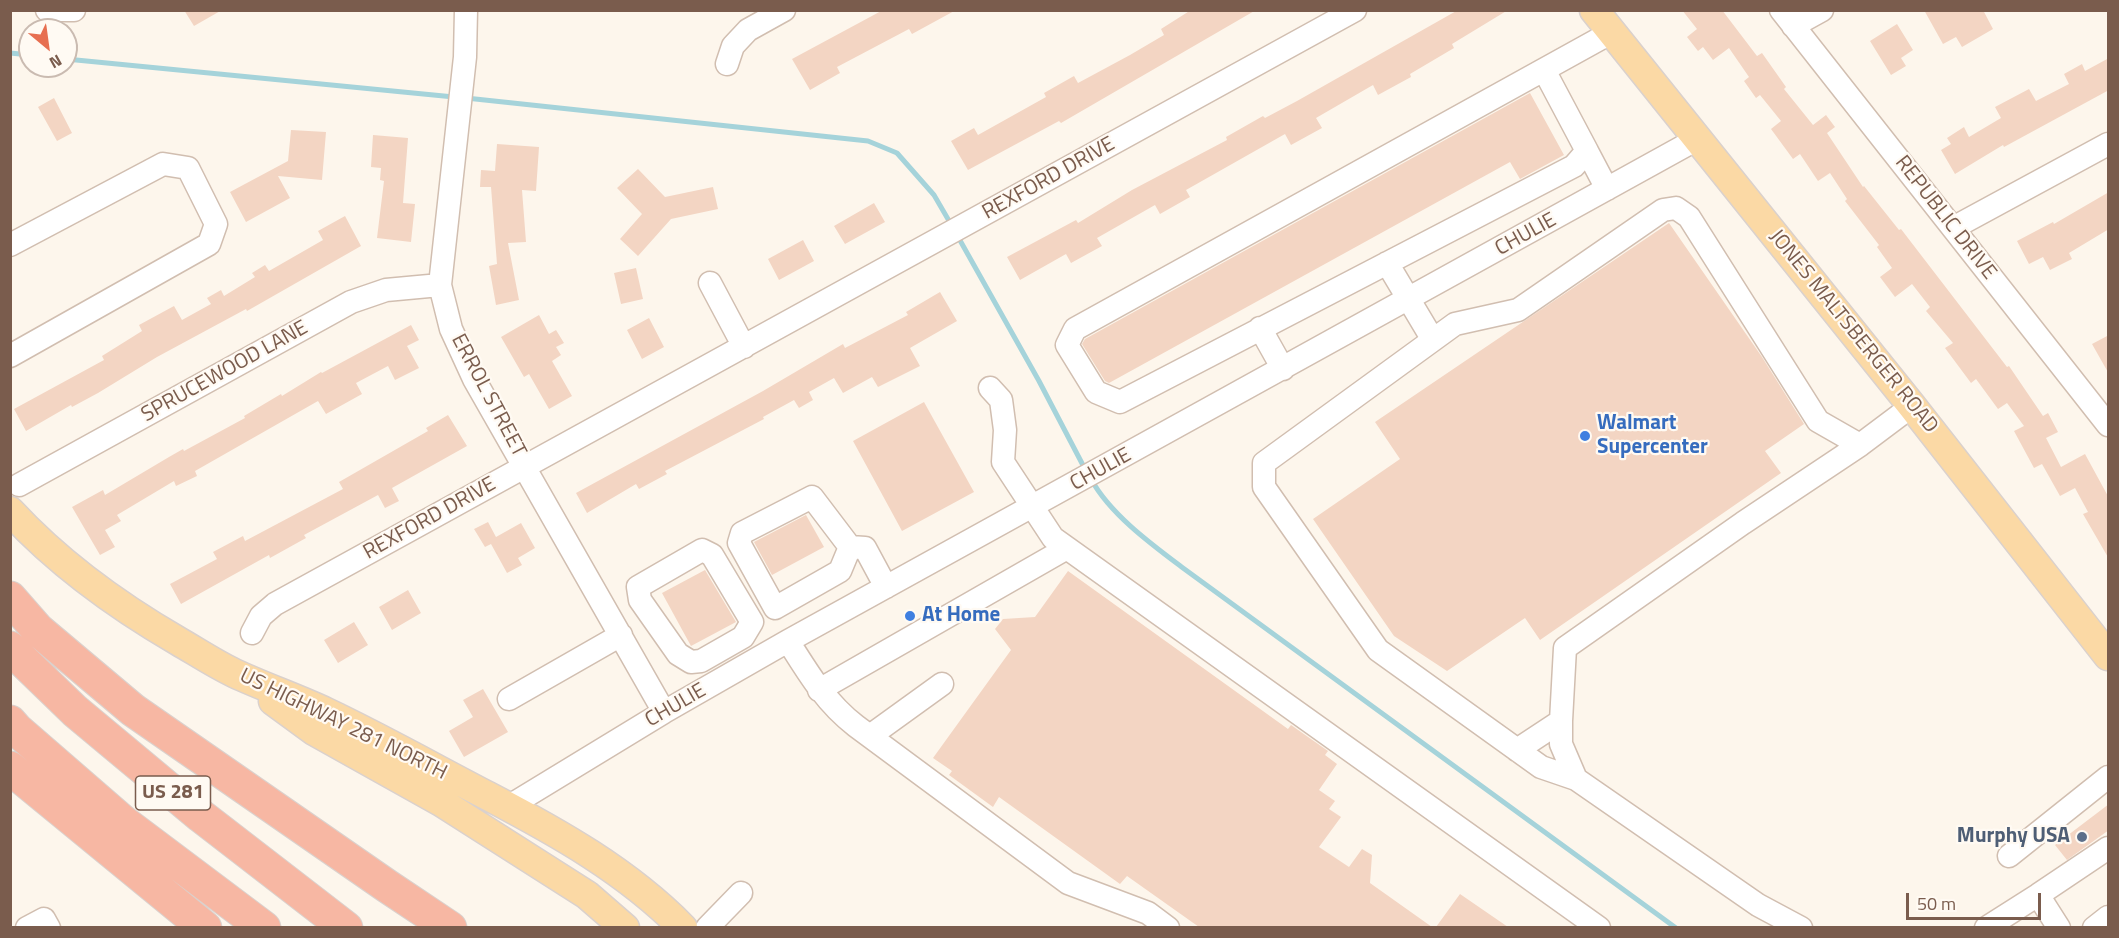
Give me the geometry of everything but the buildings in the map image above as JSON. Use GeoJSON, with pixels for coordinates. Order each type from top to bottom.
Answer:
{"type":"FeatureCollection","features":[{"type":"Feature","properties":{"kind":"highway"},"geometry":{"type":"LineString","coordinates":[[10,598],[38,630],[133,710],[450,927]]}},
{"type":"Feature","properties":{"kind":"highway","name":"US 281"},"geometry":{"type":"LineString","coordinates":[[10,648],[75,711],[165,786],[346,927]]}},
{"type":"Feature","properties":{"kind":"highway","name":"US 281"},"geometry":{"type":"LineString","coordinates":[[10,722],[123,822],[264,927]]}},
{"type":"Feature","properties":{"kind":"highway"},"geometry":{"type":"LineString","coordinates":[[10,768],[205,927]]}},
{"type":"Feature","properties":{"kind":"main road","name":"JONES MALTSBERGER ROAD"},"geometry":{"type":"LineString","coordinates":[[1594,10],[1912,406],[2109,656]]}},
{"type":"Feature","properties":{"kind":"main road","name":"US HIGHWAY 281 NORTH"},"geometry":{"type":"LineString","coordinates":[[15,498],[27,529],[76,573],[114,602],[232,672],[325,712],[508,807],[589,852],[642,890],[683,927]]}},
{"type":"Feature","properties":{"kind":"main road"},"geometry":{"type":"LineString","coordinates":[[232,672],[314,731],[441,802],[567,883],[625,927]]}},
{"type":"Feature","properties":{"kind":"street"},"geometry":{"type":"LineString","coordinates":[[47,10],[73,11]]}},
{"type":"Feature","properties":{"kind":"street","name":"ERROL STREET"},"geometry":{"type":"LineString","coordinates":[[466,10],[465,57],[440,285],[451,329],[474,379],[664,712]]}},
{"type":"Feature","properties":{"kind":"street"},"geometry":{"type":"LineString","coordinates":[[727,64],[733,46],[748,30],[784,10]]}},
{"type":"Feature","properties":{"kind":"street","name":"REXFORD DRIVE"},"geometry":{"type":"LineString","coordinates":[[252,633],[261,616],[274,604],[1355,10]]}},
{"type":"Feature","properties":{"kind":"street"},"geometry":{"type":"LineString","coordinates":[[1787,18],[1822,10]]}},
{"type":"Feature","properties":{"kind":"street","name":"REPUBLIC DRIVE"},"geometry":{"type":"LineString","coordinates":[[1787,18],[2109,425]]}},
{"type":"Feature","properties":{"kind":"street"},"geometry":{"type":"LineString","coordinates":[[1587,151],[1574,166],[1120,402],[1096,392],[1067,345],[1075,329],[1612,32]]}},
{"type":"Feature","properties":{"kind":"street"},"geometry":{"type":"LineString","coordinates":[[1544,70],[1607,189]]}},
{"type":"Feature","properties":{"kind":"street","name":"CHULIE"},"geometry":{"type":"LineString","coordinates":[[508,807],[664,712],[788,641],[1697,140]]}},
{"type":"Feature","properties":{"kind":"street"},"geometry":{"type":"LineString","coordinates":[[1953,228],[2109,144]]}},
{"type":"Feature","properties":{"kind":"street"},"geometry":{"type":"LineString","coordinates":[[10,244],[163,164],[188,168],[216,224],[209,244],[10,356]]}},
{"type":"Feature","properties":{"kind":"street"},"geometry":{"type":"LineString","coordinates":[[1526,190],[1544,225]]}},
{"type":"Feature","properties":{"kind":"street"},"geometry":{"type":"LineString","coordinates":[[1801,927],[1758,905],[1576,779],[1541,767],[1378,650],[1264,487],[1264,463],[1455,324],[1518,310],[1664,210],[1676,207],[1689,217],[1818,421],[1860,445]]}},
{"type":"Feature","properties":{"kind":"street"},"geometry":{"type":"LineString","coordinates":[[1387,263],[1433,340]]}},
{"type":"Feature","properties":{"kind":"street"},"geometry":{"type":"LineString","coordinates":[[710,283],[744,346]]}},
{"type":"Feature","properties":{"kind":"street","name":"SPRUCEWOOD LANE"},"geometry":{"type":"LineString","coordinates":[[15,498],[351,302],[386,290],[440,285]]}},
{"type":"Feature","properties":{"kind":"street"},"geometry":{"type":"LineString","coordinates":[[1260,328],[1283,369]]}},
{"type":"Feature","properties":{"kind":"street"},"geometry":{"type":"LineString","coordinates":[[990,388],[1001,400],[1005,430],[1003,462],[1053,538],[1599,927]]}},
{"type":"Feature","properties":{"kind":"street"},"geometry":{"type":"LineString","coordinates":[[1576,779],[1561,744],[1565,648],[1743,523],[1860,445],[1912,406]]}},
{"type":"Feature","properties":{"kind":"street"},"geometry":{"type":"LineString","coordinates":[[850,547],[840,572],[775,608],[739,543],[742,533],[812,497],[850,547],[865,548],[886,587]]}},
{"type":"Feature","properties":{"kind":"street"},"geometry":{"type":"LineString","coordinates":[[819,690],[1067,548]]}},
{"type":"Feature","properties":{"kind":"street"},"geometry":{"type":"LineString","coordinates":[[604,606],[702,550],[712,555],[752,622],[743,637],[701,661],[691,662],[678,654],[640,600],[638,587]]}},
{"type":"Feature","properties":{"kind":"street"},"geometry":{"type":"LineString","coordinates":[[509,699],[621,635]]}},
{"type":"Feature","properties":{"kind":"street"},"geometry":{"type":"LineString","coordinates":[[788,641],[819,690],[840,714],[1068,883],[1148,913],[1168,927]]}},
{"type":"Feature","properties":{"kind":"street"},"geometry":{"type":"LineString","coordinates":[[727,646],[740,669]]}},
{"type":"Feature","properties":{"kind":"street"},"geometry":{"type":"LineString","coordinates":[[870,736],[942,684]]}},
{"type":"Feature","properties":{"kind":"street"},"geometry":{"type":"LineString","coordinates":[[1516,750],[1561,721]]}},
{"type":"Feature","properties":{"kind":"street"},"geometry":{"type":"LineString","coordinates":[[2009,856],[2109,777]]}},
{"type":"Feature","properties":{"kind":"street"},"geometry":{"type":"LineString","coordinates":[[1986,927],[2109,848]]}},
{"type":"Feature","properties":{"kind":"street"},"geometry":{"type":"LineString","coordinates":[[707,927],[741,893]]}},
{"type":"Feature","properties":{"kind":"street"},"geometry":{"type":"LineString","coordinates":[[2038,895],[2059,927]]}},
{"type":"Feature","properties":{"kind":"street"},"geometry":{"type":"LineString","coordinates":[[2094,927],[2109,917]]}},
{"type":"Feature","properties":{"kind":"street"},"geometry":{"type":"LineString","coordinates":[[27,927],[44,919],[49,927]]}},
{"type":"Feature","properties":{"kind":"waterway"},"geometry":{"type":"LineString","coordinates":[[10,53],[18,54]]}},
{"type":"Feature","properties":{"kind":"waterway"},"geometry":{"type":"LineString","coordinates":[[78,60],[454,97]]}},
{"type":"Feature","properties":{"kind":"waterway"},"geometry":{"type":"LineString","coordinates":[[466,98],[868,141],[897,153],[934,195],[952,226]]}},
{"type":"Feature","properties":{"kind":"waterway"},"geometry":{"type":"LineString","coordinates":[[957,235],[1039,381],[1086,471]]}},
{"type":"Feature","properties":{"kind":"waterway"},"geometry":{"type":"LineString","coordinates":[[1091,479],[1120,516],[1158,549],[1676,928]]}},
{"type":"Feature","properties":{"kind":"place","name":"Walmart Supercenter"},"geometry":{"type":"Point","coordinates":[1585,436]}},
{"type":"Feature","properties":{"kind":"place","name":"At Home"},"geometry":{"type":"Point","coordinates":[910,616]}},
{"type":"Feature","properties":{"kind":"place","name":"Murphy USA"},"geometry":{"type":"Point","coordinates":[2082,837]}}]}
